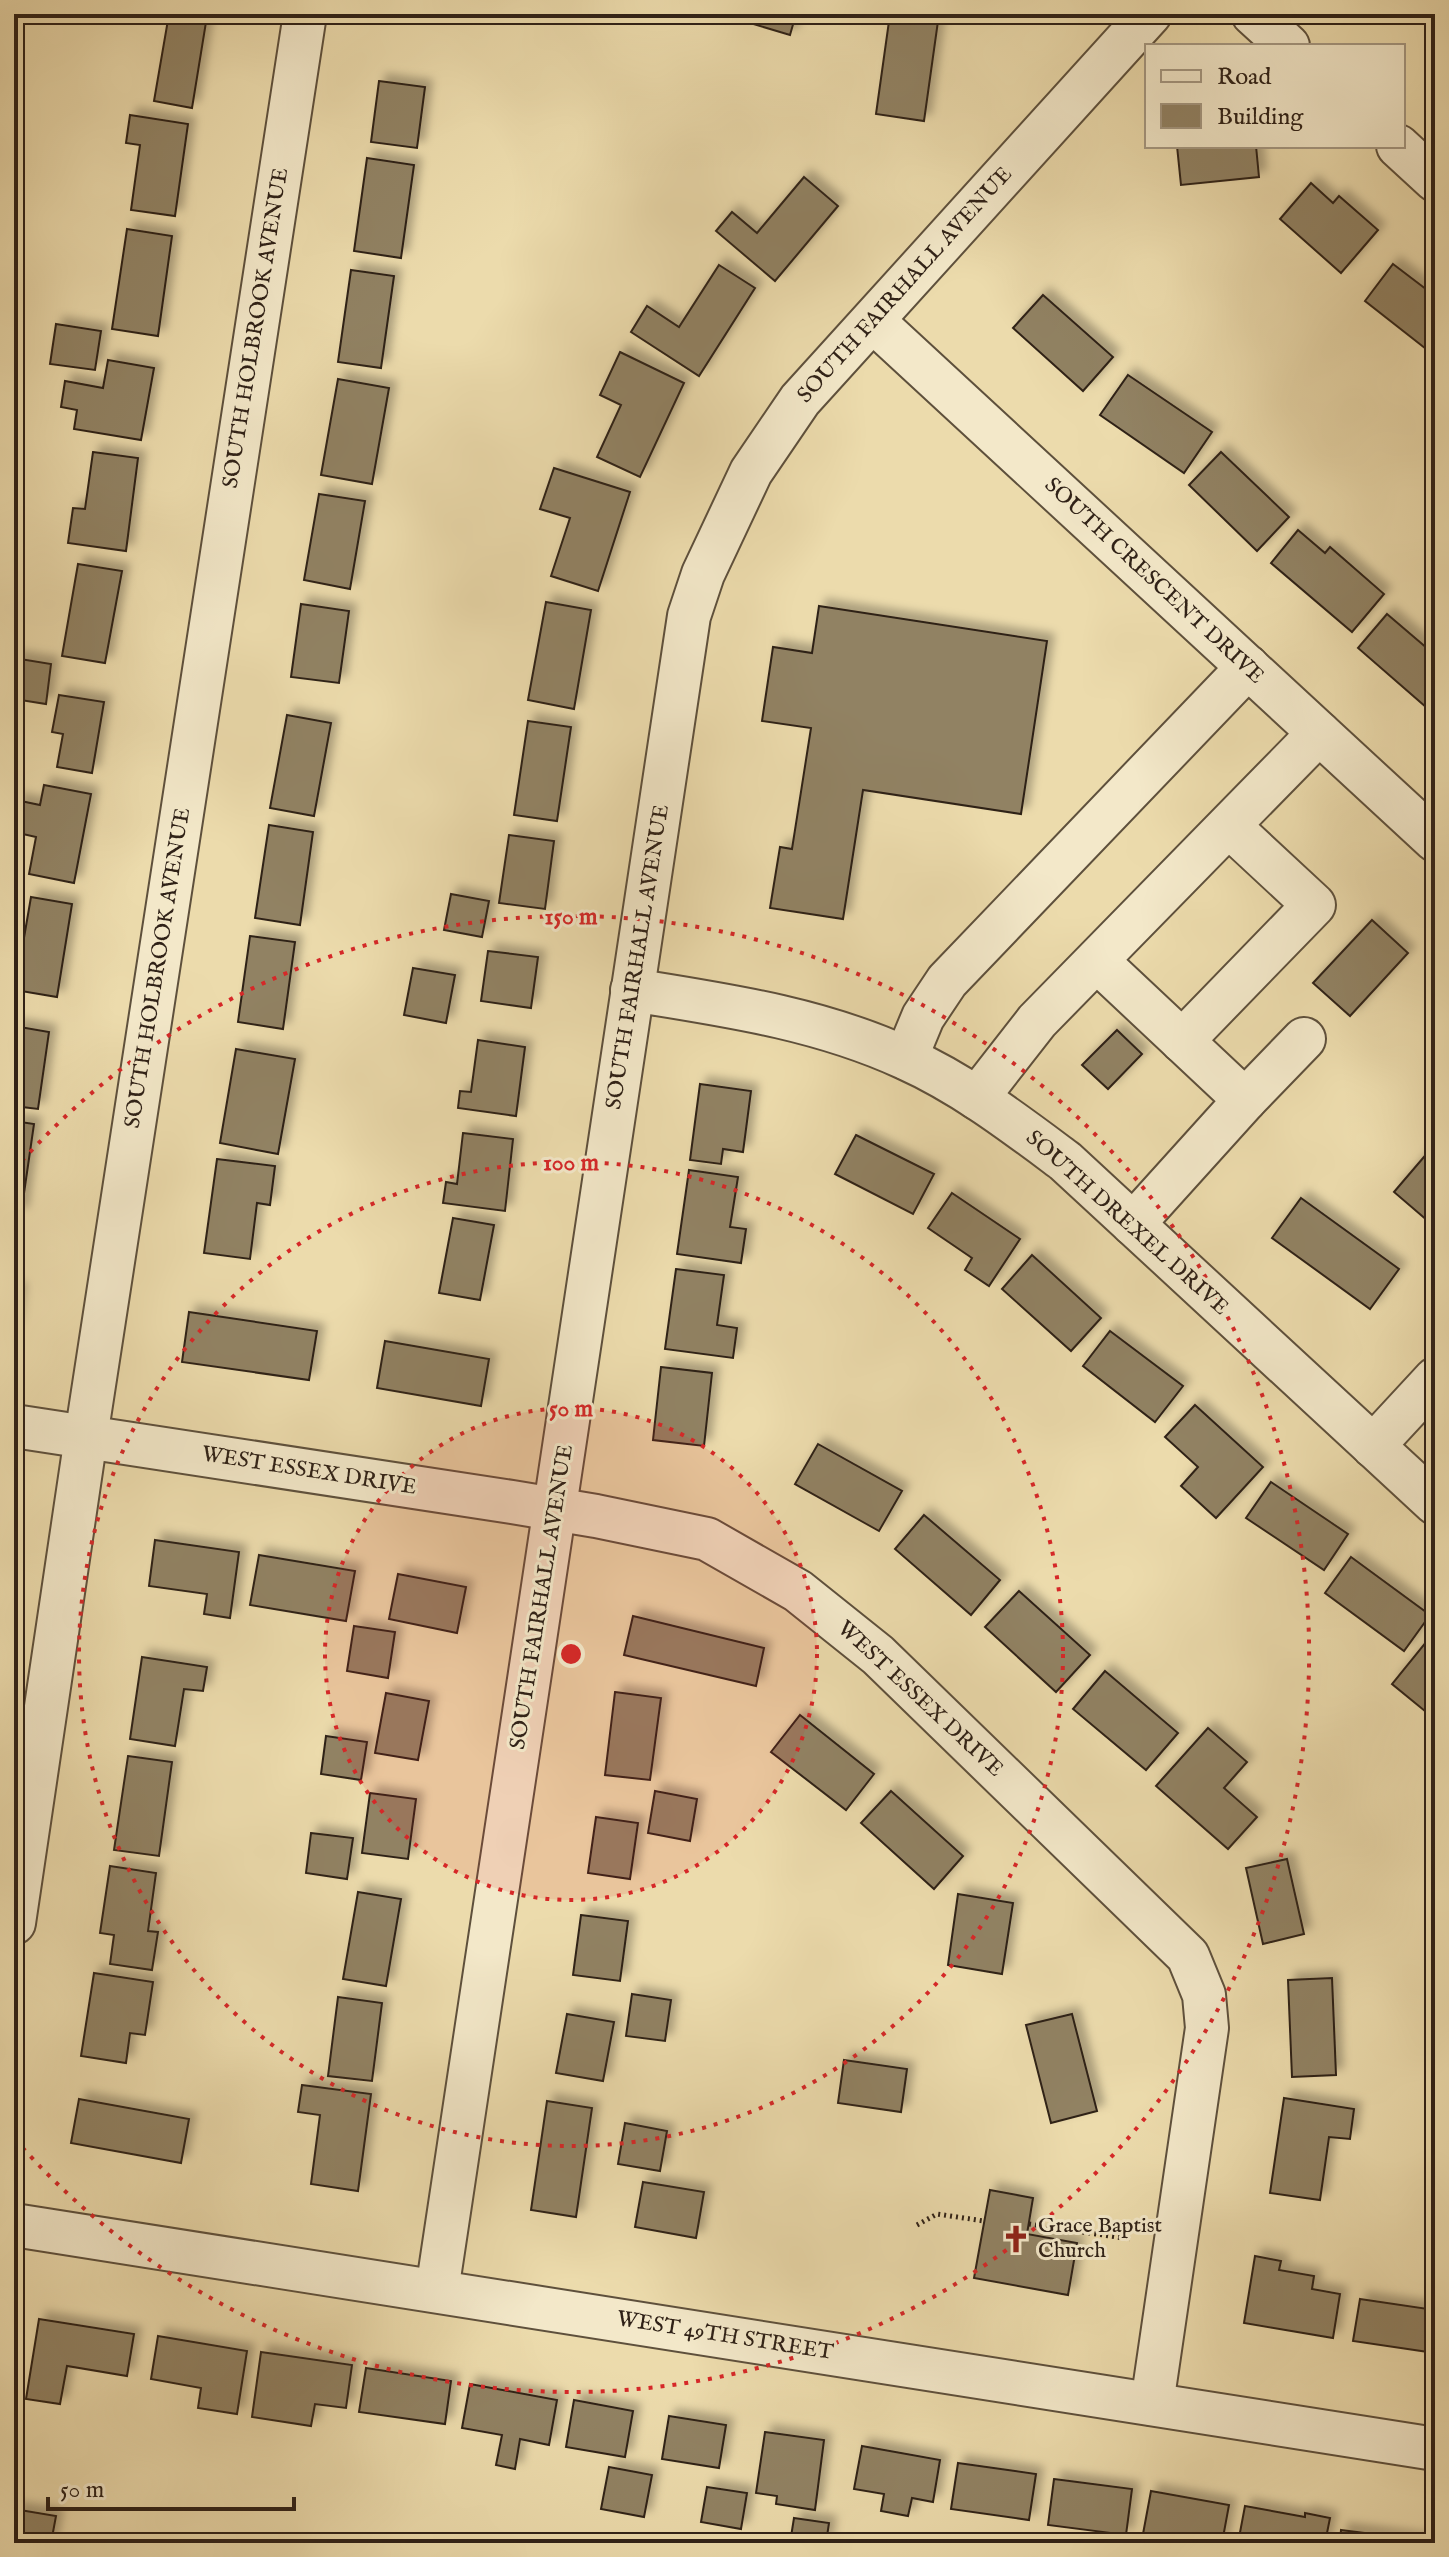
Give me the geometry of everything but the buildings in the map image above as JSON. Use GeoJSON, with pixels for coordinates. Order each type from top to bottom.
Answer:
{"type":"FeatureCollection","features":[{"type":"Feature","properties":{"kind":"street","name":"SOUTH HOLBROOK AVENUE"},"geometry":{"type":"LineString","coordinates":[[14,1923],[305,14]]}},
{"type":"Feature","properties":{"kind":"street","name":"SOUTH FAIRHALL AVENUE"},"geometry":{"type":"LineString","coordinates":[[437,2291],[689,616],[703,574],[751,472],[800,400],[1150,14]]}},
{"type":"Feature","properties":{"kind":"street"},"geometry":{"type":"LineString","coordinates":[[1253,14],[1286,44]]}},
{"type":"Feature","properties":{"kind":"street"},"geometry":{"type":"LineString","coordinates":[[1400,148],[1435,180]]}},
{"type":"Feature","properties":{"kind":"street","name":"SOUTH CRESCENT DRIVE"},"geometry":{"type":"LineString","coordinates":[[873,321],[1435,840]]}},
{"type":"Feature","properties":{"kind":"street"},"geometry":{"type":"LineString","coordinates":[[906,1058],[923,1017],[947,981],[1248,667]]}},
{"type":"Feature","properties":{"kind":"street"},"geometry":{"type":"LineString","coordinates":[[977,1098],[1037,1021],[1319,733]]}},
{"type":"Feature","properties":{"kind":"street"},"geometry":{"type":"LineString","coordinates":[[1182,1041],[1314,905],[1229,826]]}},
{"type":"Feature","properties":{"kind":"street"},"geometry":{"type":"LineString","coordinates":[[1097,961],[1245,1100]]}},
{"type":"Feature","properties":{"kind":"street","name":"SOUTH DREXEL DRIVE"},"geometry":{"type":"LineString","coordinates":[[632,990],[786,1017],[827,1028],[906,1058],[977,1098],[1065,1161],[1435,1503]]}},
{"type":"Feature","properties":{"kind":"street"},"geometry":{"type":"LineString","coordinates":[[1133,1224],[1304,1039]]}},
{"type":"Feature","properties":{"kind":"street"},"geometry":{"type":"LineString","coordinates":[[1373,1446],[1435,1379]]}},
{"type":"Feature","properties":{"kind":"street","name":"WEST ESSEX DRIVE"},"geometry":{"type":"LineString","coordinates":[[14,1426],[556,1510],[707,1539],[798,1591],[878,1655],[1188,1956],[1204,1995],[1207,2028],[1152,2404]]}},
{"type":"Feature","properties":{"kind":"street","name":"WEST 49TH STREET"},"geometry":{"type":"LineString","coordinates":[[14,2225],[1435,2449]]}},
{"type":"Feature","properties":{"kind":"path"},"geometry":{"type":"LineString","coordinates":[[917,2225],[937,2214],[984,2221]]}},
{"type":"Feature","properties":{"kind":"path"},"geometry":{"type":"LineString","coordinates":[[1029,2224],[1130,2239]]}},
{"type":"Feature","properties":{"kind":"place","name":"Grace Baptist Church"},"geometry":{"type":"Point","coordinates":[1016,2239]}}]}
